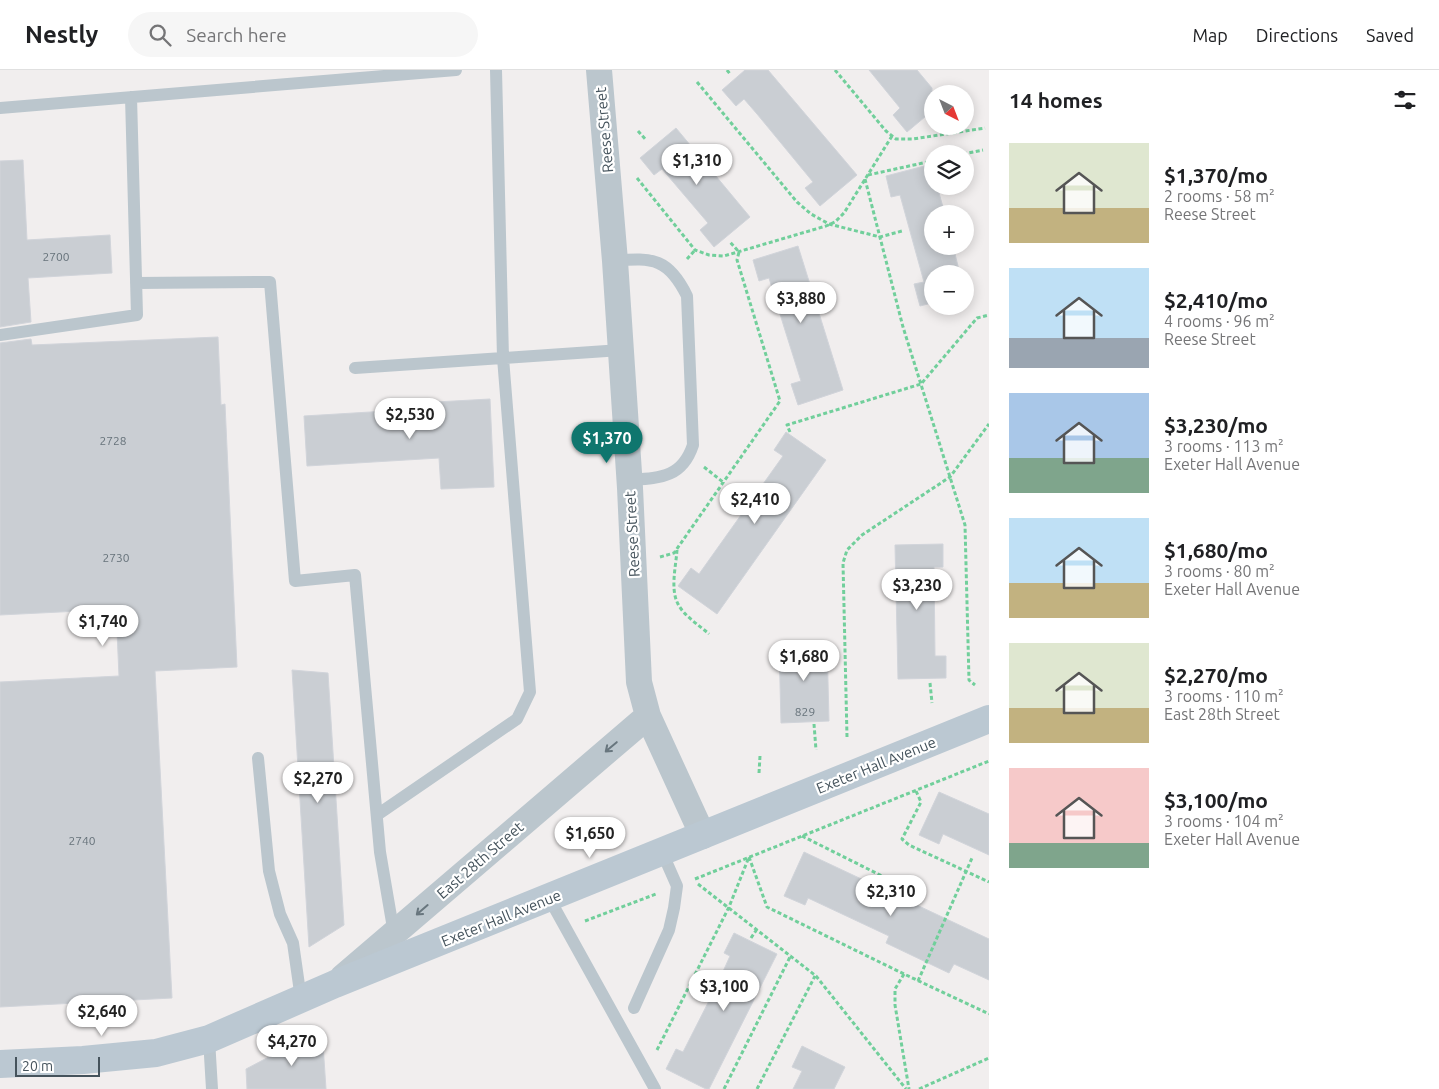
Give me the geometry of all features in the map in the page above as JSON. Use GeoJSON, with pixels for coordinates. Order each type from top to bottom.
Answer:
{"type":"FeatureCollection","features":[{"type":"Feature","properties":{"kind":"street","name":"Reese Street"},"geometry":{"type":"LineString","coordinates":[[599,70],[621,350],[639,682],[648,716],[703,836]]}},
{"type":"Feature","properties":{"kind":"street","name":"East 28th Street"},"geometry":{"type":"LineString","coordinates":[[335,984],[648,716]]}},
{"type":"Feature","properties":{"kind":"street","name":"Exeter Hall Avenue"},"geometry":{"type":"LineString","coordinates":[[0,1064],[83,1060],[156,1053],[208,1039],[335,984],[989,719]]}},
{"type":"Feature","properties":{"kind":"lane"},"geometry":{"type":"LineString","coordinates":[[0,108],[456,70]]}},
{"type":"Feature","properties":{"kind":"lane"},"geometry":{"type":"LineString","coordinates":[[377,815],[517,719],[530,692],[503,358],[496,70]]}},
{"type":"Feature","properties":{"kind":"lane"},"geometry":{"type":"LineString","coordinates":[[0,335],[137,315],[132,97]]}},
{"type":"Feature","properties":{"kind":"lane"},"geometry":{"type":"LineString","coordinates":[[615,261],[638,259],[656,261],[672,271],[687,296],[693,445],[689,458],[679,469],[666,476],[629,480]]}},
{"type":"Feature","properties":{"kind":"lane"},"geometry":{"type":"LineString","coordinates":[[136,283],[270,282],[295,582],[356,576],[380,852],[394,934]]}},
{"type":"Feature","properties":{"kind":"lane"},"geometry":{"type":"LineString","coordinates":[[356,368],[621,350]]}},
{"type":"Feature","properties":{"kind":"lane"},"geometry":{"type":"LineString","coordinates":[[258,758],[269,871],[280,914],[293,943],[301,999]]}},
{"type":"Feature","properties":{"kind":"lane"},"geometry":{"type":"LineString","coordinates":[[634,1008],[669,930],[677,886],[662,852]]}},
{"type":"Feature","properties":{"kind":"lane"},"geometry":{"type":"LineString","coordinates":[[549,898],[655,1089]]}},
{"type":"Feature","properties":{"kind":"lane"},"geometry":{"type":"LineString","coordinates":[[208,1039],[212,1089]]}},
{"type":"Feature","properties":{"kind":"path"},"geometry":{"type":"LineString","coordinates":[[835,70],[896,139],[914,139],[985,128]]}},
{"type":"Feature","properties":{"kind":"path"},"geometry":{"type":"LineString","coordinates":[[698,82],[797,202],[811,214],[829,224],[880,237],[902,231]]}},
{"type":"Feature","properties":{"kind":"path"},"geometry":{"type":"LineString","coordinates":[[638,131],[646,140]]}},
{"type":"Feature","properties":{"kind":"path"},"geometry":{"type":"LineString","coordinates":[[632,172],[695,250],[709,255],[724,256],[829,224],[844,214],[892,136]]}},
{"type":"Feature","properties":{"kind":"path"},"geometry":{"type":"LineString","coordinates":[[974,152],[983,150]]}},
{"type":"Feature","properties":{"kind":"path"},"geometry":{"type":"LineString","coordinates":[[868,175],[924,163]]}},
{"type":"Feature","properties":{"kind":"path"},"geometry":{"type":"LineString","coordinates":[[865,180],[903,327],[965,525],[968,680],[975,685]]}},
{"type":"Feature","properties":{"kind":"path"},"geometry":{"type":"LineString","coordinates":[[730,242],[739,252]]}},
{"type":"Feature","properties":{"kind":"path"},"geometry":{"type":"LineString","coordinates":[[660,557],[674,553],[780,401],[737,260],[739,252]]}},
{"type":"Feature","properties":{"kind":"path"},"geometry":{"type":"LineString","coordinates":[[790,432],[787,425],[920,384],[978,318],[989,315]]}},
{"type":"Feature","properties":{"kind":"path"},"geometry":{"type":"LineString","coordinates":[[847,737],[843,563],[847,550],[853,542],[868,530],[950,477],[989,424]]}},
{"type":"Feature","properties":{"kind":"path"},"geometry":{"type":"LineString","coordinates":[[702,465],[723,482]]}},
{"type":"Feature","properties":{"kind":"path"},"geometry":{"type":"LineString","coordinates":[[677,549],[675,590],[678,604],[685,613],[709,634]]}},
{"type":"Feature","properties":{"kind":"path"},"geometry":{"type":"LineString","coordinates":[[930,683],[932,703]]}},
{"type":"Feature","properties":{"kind":"path"},"geometry":{"type":"LineString","coordinates":[[814,724],[816,750]]}},
{"type":"Feature","properties":{"kind":"path"},"geometry":{"type":"LineString","coordinates":[[759,773],[760,756]]}},
{"type":"Feature","properties":{"kind":"path"},"geometry":{"type":"LineString","coordinates":[[908,1089],[816,976],[692,880],[989,761]]}},
{"type":"Feature","properties":{"kind":"path"},"geometry":{"type":"LineString","coordinates":[[916,790],[921,802],[902,839],[909,845],[989,882]]}},
{"type":"Feature","properties":{"kind":"path"},"geometry":{"type":"LineString","coordinates":[[801,836],[908,889],[906,895]]}},
{"type":"Feature","properties":{"kind":"path"},"geometry":{"type":"LineString","coordinates":[[656,1052],[729,907],[749,857]]}},
{"type":"Feature","properties":{"kind":"path"},"geometry":{"type":"LineString","coordinates":[[749,857],[768,907],[989,1014]]}},
{"type":"Feature","properties":{"kind":"path"},"geometry":{"type":"LineString","coordinates":[[918,981],[972,858]]}},
{"type":"Feature","properties":{"kind":"path"},"geometry":{"type":"LineString","coordinates":[[566,929],[677,886]]}},
{"type":"Feature","properties":{"kind":"path"},"geometry":{"type":"LineString","coordinates":[[751,938],[757,929]]}},
{"type":"Feature","properties":{"kind":"path"},"geometry":{"type":"LineString","coordinates":[[724,1089],[791,955]]}},
{"type":"Feature","properties":{"kind":"path"},"geometry":{"type":"LineString","coordinates":[[904,974],[895,989],[895,1005],[908,1089]]}},
{"type":"Feature","properties":{"kind":"path"},"geometry":{"type":"LineString","coordinates":[[757,1089],[816,976]]}},
{"type":"Feature","properties":{"kind":"path"},"geometry":{"type":"LineString","coordinates":[[919,1089],[989,1058]]}},
{"type":"Feature","properties":{"kind":"building"},"geometry":{"type":"Polygon","coordinates":[[[745,70],[768,70],[857,175],[820,206],[805,188],[813,182],[757,114],[744,99],[736,106],[722,90],[745,70]]]}},
{"type":"Feature","properties":{"kind":"building"},"geometry":{"type":"Polygon","coordinates":[[[869,70],[917,70],[930,85],[924,85],[924,118],[907,132],[893,115],[900,108],[869,70]]]}},
{"type":"Feature","properties":{"kind":"building"},"geometry":{"type":"Polygon","coordinates":[[[676,128],[750,217],[714,247],[700,230],[708,223],[662,169],[654,175],[640,158],[676,128]]]}},
{"type":"Feature","properties":{"kind":"building"},"geometry":{"type":"Polygon","coordinates":[[[23,160],[27,240],[110,235],[112,273],[28,278],[31,322],[0,327],[0,161],[23,160]]]}},
{"type":"Feature","properties":{"kind":"building"},"geometry":{"type":"Polygon","coordinates":[[[924,166],[924,195],[940,195],[942,205],[924,205],[924,255],[955,255],[958,265],[924,265],[924,282],[900,195],[891,197],[886,176],[924,166]]]}},
{"type":"Feature","properties":{"kind":"building"},"geometry":{"type":"Polygon","coordinates":[[[798,246],[843,390],[798,405],[791,384],[801,381],[769,278],[759,281],[753,260],[798,246]]]}},
{"type":"Feature","properties":{"kind":"building"},"geometry":{"type":"Polygon","coordinates":[[[924,282],[924,305],[920,306],[914,284],[924,282]]]}},
{"type":"Feature","properties":{"kind":"building"},"geometry":{"type":"Polygon","coordinates":[[[218,337],[221,405],[225,404],[237,667],[155,671],[172,998],[0,1007],[0,682],[119,676],[117,631],[101,632],[100,610],[0,615],[0,343],[31,339],[32,345],[218,337]]]}},
{"type":"Feature","properties":{"kind":"building"},"geometry":{"type":"Polygon","coordinates":[[[490,399],[494,487],[441,489],[439,458],[307,466],[304,416],[437,408],[436,402],[490,399]]]}},
{"type":"Feature","properties":{"kind":"building"},"geometry":{"type":"Polygon","coordinates":[[[786,432],[826,460],[717,614],[678,586],[691,568],[699,574],[783,456],[774,450],[786,432]]]}},
{"type":"Feature","properties":{"kind":"building"},"geometry":{"type":"Polygon","coordinates":[[[943,544],[943,567],[934,567],[935,656],[946,656],[946,678],[898,679],[895,545],[943,544]]]}},
{"type":"Feature","properties":{"kind":"building"},"geometry":{"type":"Polygon","coordinates":[[[827,642],[829,721],[781,723],[779,643],[827,642]]]}},
{"type":"Feature","properties":{"kind":"building"},"geometry":{"type":"Polygon","coordinates":[[[292,670],[328,673],[344,925],[309,947],[292,670]]]}},
{"type":"Feature","properties":{"kind":"building"},"geometry":{"type":"Polygon","coordinates":[[[939,792],[989,814],[989,855],[943,834],[939,844],[919,835],[939,792]]]}},
{"type":"Feature","properties":{"kind":"building"},"geometry":{"type":"Polygon","coordinates":[[[804,852],[989,939],[989,980],[954,964],[949,973],[886,943],[889,936],[808,898],[805,905],[784,896],[804,852]]]}},
{"type":"Feature","properties":{"kind":"building"},"geometry":{"type":"Polygon","coordinates":[[[734,933],[777,954],[709,1089],[706,1089],[666,1069],[676,1049],[683,1052],[716,987],[730,956],[724,953],[734,933]]]}},
{"type":"Feature","properties":{"kind":"building"},"geometry":{"type":"Polygon","coordinates":[[[322,1029],[326,1089],[247,1089],[246,1069],[322,1029]]]}},
{"type":"Feature","properties":{"kind":"building"},"geometry":{"type":"Polygon","coordinates":[[[802,1046],[845,1067],[834,1089],[793,1089],[802,1071],[792,1067],[802,1046]]]}}]}
